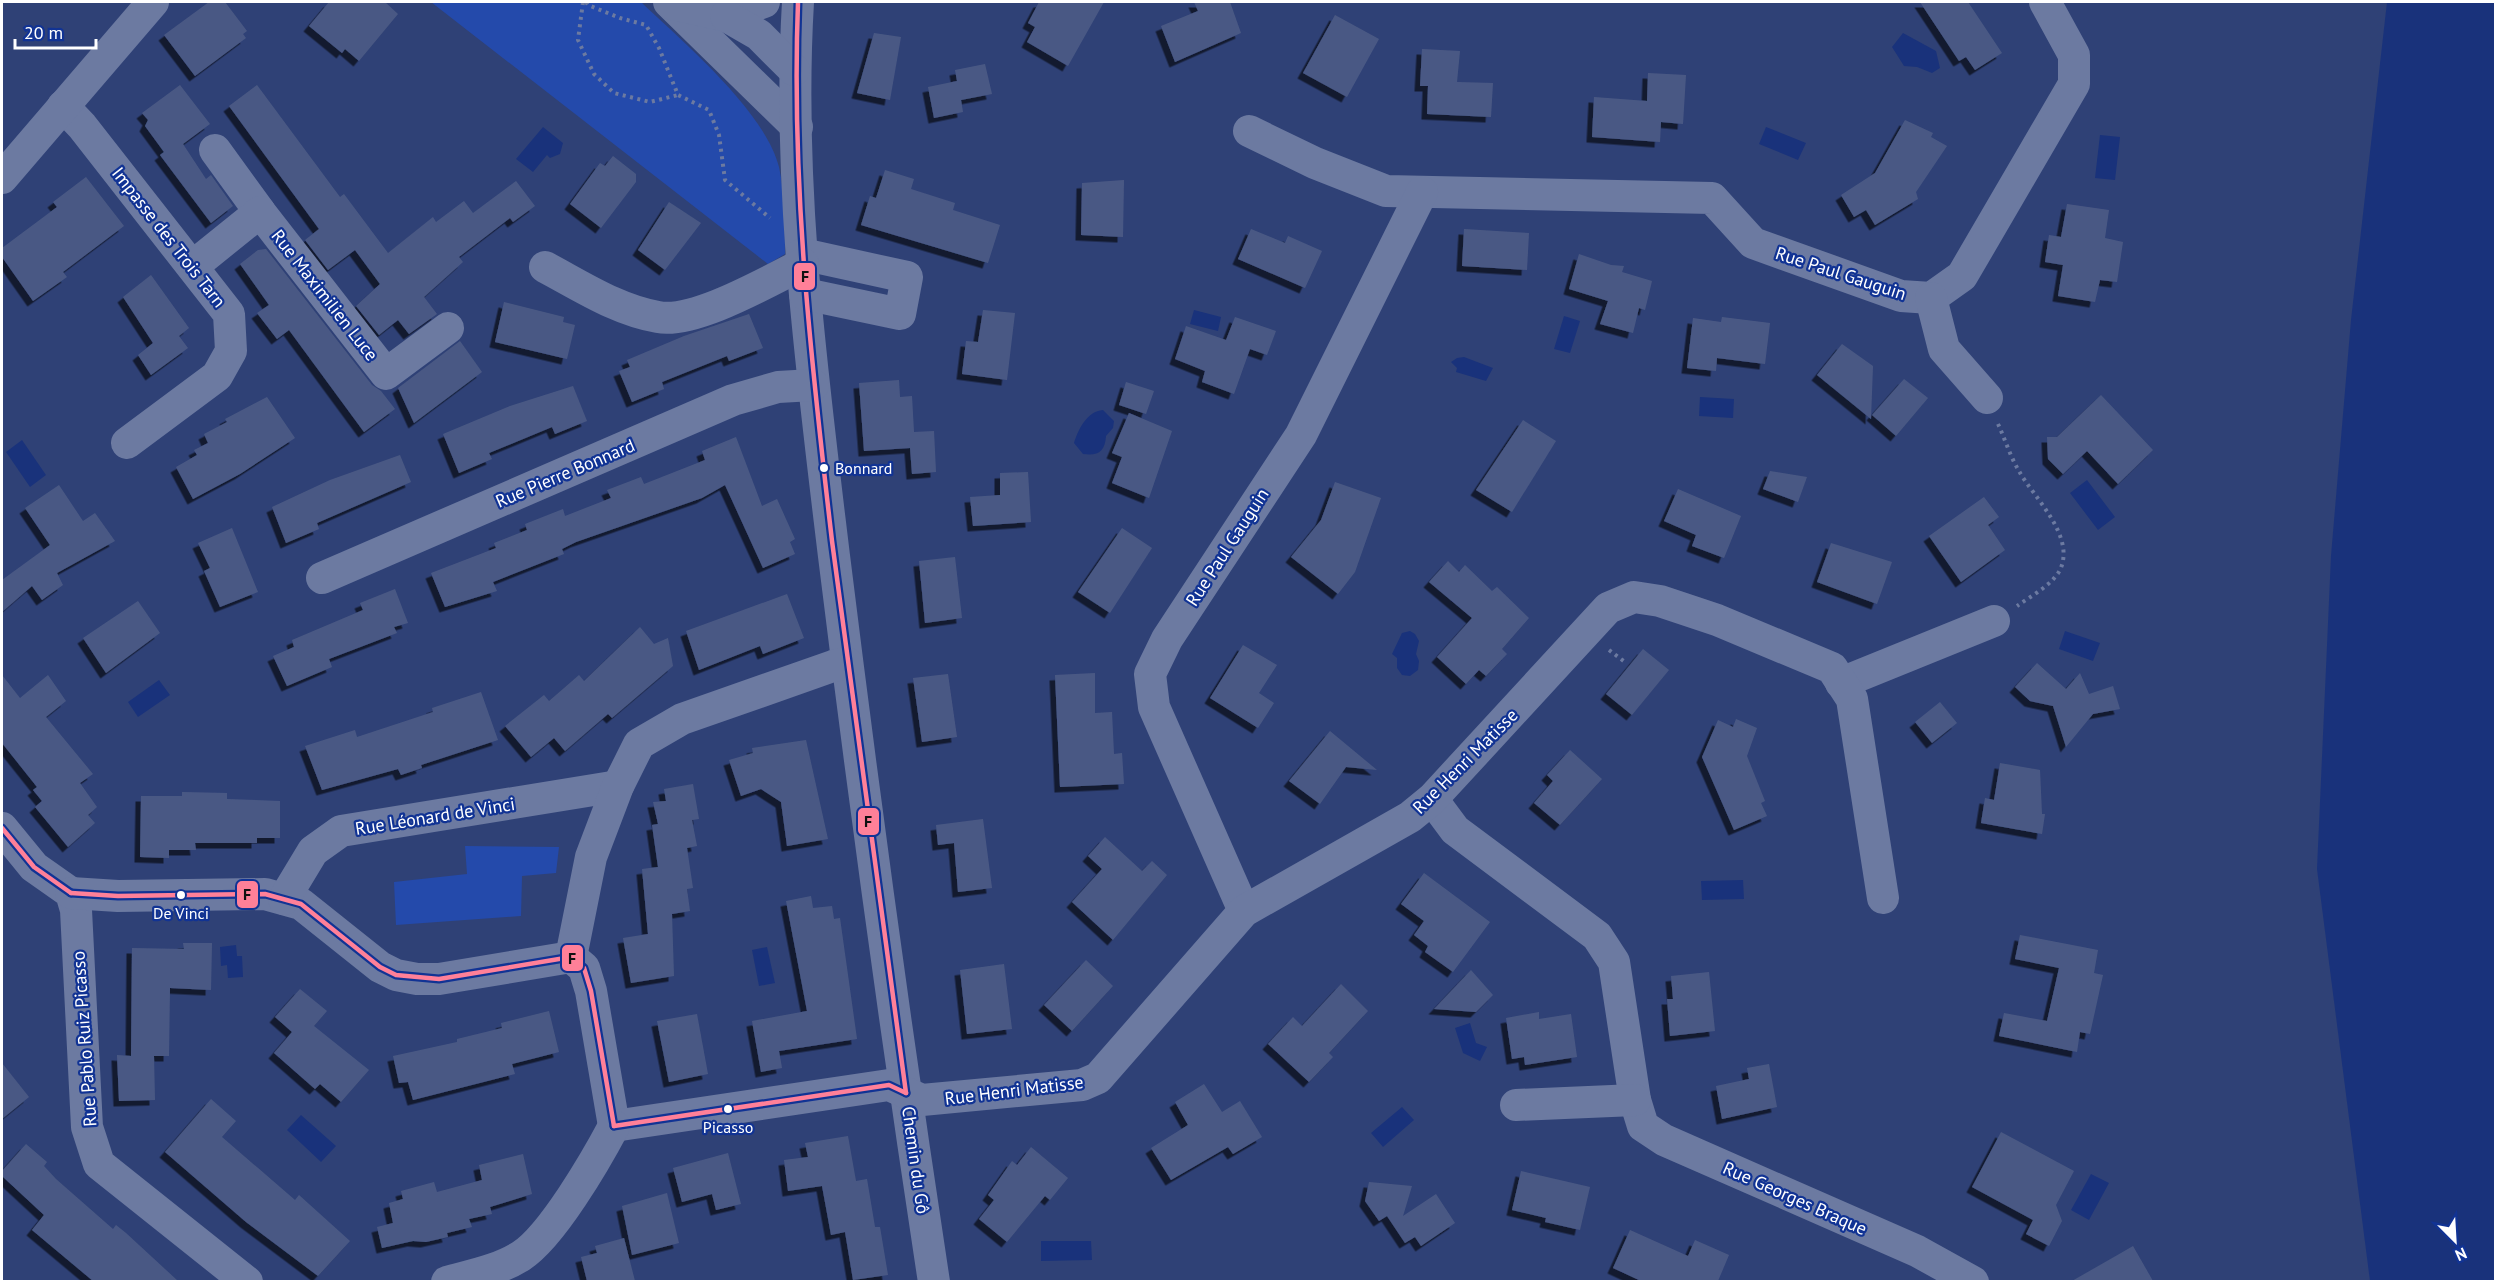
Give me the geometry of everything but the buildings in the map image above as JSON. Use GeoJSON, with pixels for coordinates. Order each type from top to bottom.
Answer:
{"type":"FeatureCollection","features":[{"type":"Feature","properties":{"kind":"street"},"geometry":{"type":"LineString","coordinates":[[2,178],[153,2]]}},
{"type":"Feature","properties":{"kind":"street"},"geometry":{"type":"LineString","coordinates":[[726,16],[764,2]]}},
{"type":"Feature","properties":{"kind":"street","name":"Chemin du Gô"},"geometry":{"type":"LineString","coordinates":[[798,2],[794,70],[803,261],[813,385],[868,833],[933,1281]]}},
{"type":"Feature","properties":{"kind":"street","name":"Rue Paul Gauguin"},"geometry":{"type":"LineString","coordinates":[[1249,131],[1315,163],[1386,191],[1712,198],[1753,243],[1901,296],[1931,298],[1962,276],[2074,84],[2074,55],[2045,2]]}},
{"type":"Feature","properties":{"kind":"street"},"geometry":{"type":"LineString","coordinates":[[671,3],[726,16],[759,35],[794,70]]}},
{"type":"Feature","properties":{"kind":"street"},"geometry":{"type":"LineString","coordinates":[[671,3],[797,127]]}},
{"type":"Feature","properties":{"kind":"street","name":"Impasse des Trois Tarn"},"geometry":{"type":"LineString","coordinates":[[63,106],[82,126],[229,314],[231,351],[217,376],[127,443]]}},
{"type":"Feature","properties":{"kind":"street","name":"Rue Maximilien Luce"},"geometry":{"type":"LineString","coordinates":[[215,150],[260,212],[386,374],[448,328]]}},
{"type":"Feature","properties":{"kind":"street","name":"Rue Paul Gauguin"},"geometry":{"type":"LineString","coordinates":[[1244,911],[1154,707],[1150,674],[1167,639],[1301,435],[1422,192]]}},
{"type":"Feature","properties":{"kind":"street","name":"Rue Maximilien Luce"},"geometry":{"type":"LineString","coordinates":[[193,266],[260,212]]}},
{"type":"Feature","properties":{"kind":"street"},"geometry":{"type":"LineString","coordinates":[[545,267],[620,307],[660,318],[701,312],[803,261]]}},
{"type":"Feature","properties":{"kind":"street"},"geometry":{"type":"LineString","coordinates":[[1931,298],[1944,349],[1986,398]]}},
{"type":"Feature","properties":{"kind":"street","name":"Rue Pierre Bonnard"},"geometry":{"type":"LineString","coordinates":[[322,578],[733,400],[778,387],[813,385]]}},
{"type":"Feature","properties":{"kind":"street","name":"Rue Henri Matisse"},"geometry":{"type":"LineString","coordinates":[[614,1126],[889,1085],[922,1100],[1082,1085],[1098,1078],[1244,911],[1410,817],[1432,799],[1608,608],[1634,597],[1660,601],[1717,621],[1832,668],[1851,699],[1883,898]]}},
{"type":"Feature","properties":{"kind":"street"},"geometry":{"type":"LineString","coordinates":[[1841,683],[1994,621]]}},
{"type":"Feature","properties":{"kind":"street"},"geometry":{"type":"LineString","coordinates":[[571,957],[591,856],[618,786],[639,744],[681,719],[847,663]]}},
{"type":"Feature","properties":{"kind":"street","name":"Rue Léonard de Vinci"},"geometry":{"type":"LineString","coordinates":[[284,899],[313,851],[341,831],[618,786]]}},
{"type":"Feature","properties":{"kind":"street","name":"Rue Georges Braque"},"geometry":{"type":"LineString","coordinates":[[1432,799],[1455,830],[1597,936],[1607,948],[1614,962],[1635,1100],[1643,1126],[1664,1140],[1917,1251],[1972,1281]]}},
{"type":"Feature","properties":{"kind":"street"},"geometry":{"type":"LineString","coordinates":[[2,828],[34,867],[71,893],[118,896],[265,894],[301,904],[380,967],[396,975],[440,979],[571,957],[584,968],[591,991],[614,1126],[589,1172],[537,1241],[522,1255],[489,1270],[447,1281]]}},
{"type":"Feature","properties":{"kind":"street","name":"Rue Pablo Ruiz Picasso"},"geometry":{"type":"LineString","coordinates":[[71,893],[76,910],[87,1127],[99,1164],[247,1281]]}},
{"type":"Feature","properties":{"kind":"street"},"geometry":{"type":"LineString","coordinates":[[1516,1105],[1635,1100]]}},
{"type":"Feature","properties":{"kind":"path"},"geometry":{"type":"LineString","coordinates":[[678,95],[659,48],[646,25],[620,18],[585,2],[578,40],[594,74],[614,93],[650,102],[678,95],[709,110],[719,135],[725,180],[760,211],[785,228],[803,261]]}},
{"type":"Feature","properties":{"kind":"path"},"geometry":{"type":"LineString","coordinates":[[1986,398],[2018,470],[2051,519],[2065,552],[2060,571],[2048,584],[1994,621]]}},
{"type":"Feature","properties":{"kind":"path"},"geometry":{"type":"LineString","coordinates":[[1600,643],[1626,662]]}},
{"type":"Feature","properties":{"kind":"shaded area"},"geometry":{"type":"Polygon","coordinates":[[[431,2],[641,2],[740,100],[771,145],[779,167],[782,188],[785,254],[768,264],[431,2]]]}},
{"type":"Feature","properties":{"kind":"shaded area"},"geometry":{"type":"Polygon","coordinates":[[[2387,2],[2495,2],[2495,1281],[2370,1281],[2317,869],[2331,556],[2351,320],[2387,2]]]}},
{"type":"Feature","properties":{"kind":"shaded area"},"geometry":{"type":"Polygon","coordinates":[[[1903,33],[1936,51],[1940,68],[1932,73],[1917,67],[1904,66],[1892,47],[1903,33]]]}},
{"type":"Feature","properties":{"kind":"shaded area"},"geometry":{"type":"Polygon","coordinates":[[[543,127],[563,143],[560,154],[550,158],[547,155],[533,172],[516,159],[543,127]]]}},
{"type":"Feature","properties":{"kind":"shaded area"},"geometry":{"type":"Polygon","coordinates":[[[1766,127],[1806,143],[1798,160],[1759,144],[1766,127]]]}},
{"type":"Feature","properties":{"kind":"shaded area"},"geometry":{"type":"Polygon","coordinates":[[[2100,135],[2120,137],[2115,180],[2095,178],[2100,135]]]}},
{"type":"Feature","properties":{"kind":"shaded area"},"geometry":{"type":"Polygon","coordinates":[[[1194,310],[1221,317],[1218,331],[1190,324],[1194,310]]]}},
{"type":"Feature","properties":{"kind":"shaded area"},"geometry":{"type":"Polygon","coordinates":[[[1564,316],[1580,321],[1570,353],[1554,349],[1564,316]]]}},
{"type":"Feature","properties":{"kind":"shaded area"},"geometry":{"type":"Polygon","coordinates":[[[1464,357],[1493,368],[1486,381],[1456,372],[1457,368],[1451,362],[1464,357]]]}},
{"type":"Feature","properties":{"kind":"shaded area"},"geometry":{"type":"Polygon","coordinates":[[[1700,397],[1734,399],[1733,418],[1699,416],[1700,397]]]}},
{"type":"Feature","properties":{"kind":"shaded area"},"geometry":{"type":"Polygon","coordinates":[[[1103,410],[1114,421],[1113,428],[1106,436],[1100,452],[1083,454],[1074,443],[1078,432],[1088,417],[1103,410]]]}},
{"type":"Feature","properties":{"kind":"shaded area"},"geometry":{"type":"Polygon","coordinates":[[[22,440],[46,475],[30,487],[6,452],[22,440]]]}},
{"type":"Feature","properties":{"kind":"shaded area"},"geometry":{"type":"Polygon","coordinates":[[[2087,480],[2115,517],[2098,530],[2070,493],[2087,480]]]}},
{"type":"Feature","properties":{"kind":"shaded area"},"geometry":{"type":"Polygon","coordinates":[[[1410,631],[1419,641],[1416,654],[1419,661],[1418,670],[1410,676],[1402,675],[1397,668],[1397,658],[1392,654],[1402,633],[1410,631]]]}},
{"type":"Feature","properties":{"kind":"shaded area"},"geometry":{"type":"Polygon","coordinates":[[[2065,631],[2100,643],[2093,661],[2059,649],[2065,631]]]}},
{"type":"Feature","properties":{"kind":"shaded area"},"geometry":{"type":"Polygon","coordinates":[[[159,680],[170,695],[138,717],[128,702],[159,680]]]}},
{"type":"Feature","properties":{"kind":"shaded area"},"geometry":{"type":"Polygon","coordinates":[[[465,846],[559,847],[556,873],[522,876],[521,916],[396,925],[394,882],[467,874],[465,846]]]}},
{"type":"Feature","properties":{"kind":"shaded area"},"geometry":{"type":"Polygon","coordinates":[[[1743,880],[1744,899],[1702,900],[1701,881],[1743,880]]]}},
{"type":"Feature","properties":{"kind":"shaded area"},"geometry":{"type":"Polygon","coordinates":[[[236,945],[237,956],[242,956],[243,977],[228,978],[227,965],[221,966],[220,947],[236,945]]]}},
{"type":"Feature","properties":{"kind":"shaded area"},"geometry":{"type":"Polygon","coordinates":[[[767,947],[775,983],[759,986],[752,950],[767,947]]]}},
{"type":"Feature","properties":{"kind":"shaded area"},"geometry":{"type":"Polygon","coordinates":[[[1470,1023],[1476,1043],[1487,1047],[1480,1061],[1463,1053],[1455,1028],[1470,1023]]]}},
{"type":"Feature","properties":{"kind":"shaded area"},"geometry":{"type":"Polygon","coordinates":[[[1402,1107],[1414,1120],[1383,1147],[1371,1133],[1402,1107]]]}},
{"type":"Feature","properties":{"kind":"shaded area"},"geometry":{"type":"Polygon","coordinates":[[[301,1115],[336,1146],[321,1162],[287,1130],[301,1115]]]}},
{"type":"Feature","properties":{"kind":"shaded area"},"geometry":{"type":"Polygon","coordinates":[[[2091,1174],[2109,1183],[2089,1220],[2071,1210],[2091,1174]]]}},
{"type":"Feature","properties":{"kind":"shaded area"},"geometry":{"type":"Polygon","coordinates":[[[1041,1241],[1091,1241],[1092,1260],[1041,1261],[1041,1241]]]}},
{"type":"Feature","properties":{"kind":"transit line","name":"F"},"geometry":{"type":"LineString","coordinates":[[798,2],[797,137],[810,339],[841,610],[906,1093]]}},
{"type":"Feature","properties":{"kind":"transit line","name":"F"},"geometry":{"type":"LineString","coordinates":[[2,828],[34,867],[71,893]]}},
{"type":"Feature","properties":{"kind":"transit line","name":"F"},"geometry":{"type":"LineString","coordinates":[[71,893],[118,896],[265,894],[301,904],[380,967],[396,975],[439,979],[571,957],[584,968],[591,991],[614,1126]]}},
{"type":"Feature","properties":{"kind":"transit line","name":"F"},"geometry":{"type":"LineString","coordinates":[[614,1126],[889,1085],[906,1093]]}},
{"type":"Feature","properties":{"kind":"place","name":"Bonnard"},"geometry":{"type":"Point","coordinates":[824,468]}},
{"type":"Feature","properties":{"kind":"place","name":"De Vinci"},"geometry":{"type":"Point","coordinates":[181,895]}},
{"type":"Feature","properties":{"kind":"place","name":"Picasso"},"geometry":{"type":"Point","coordinates":[728,1109]}}]}
